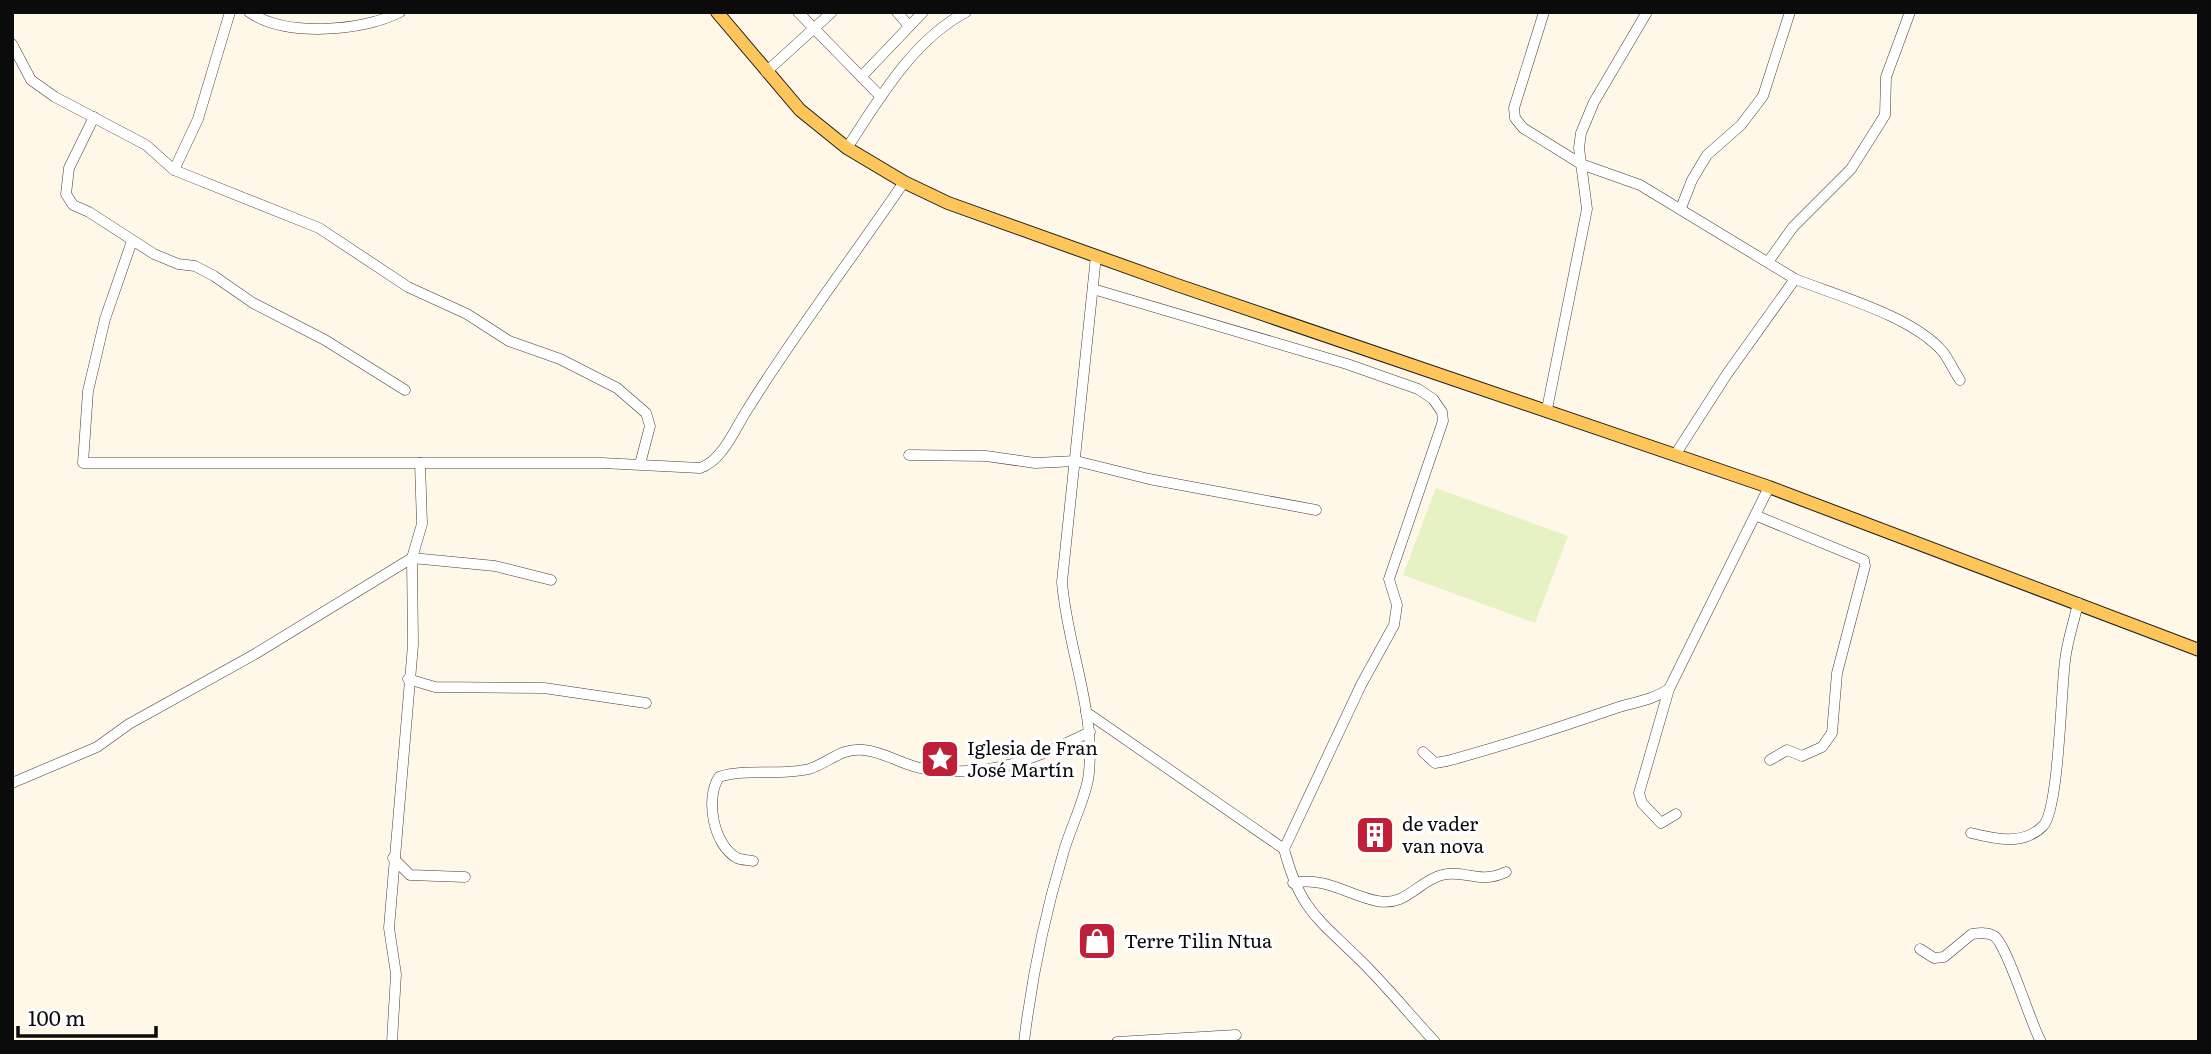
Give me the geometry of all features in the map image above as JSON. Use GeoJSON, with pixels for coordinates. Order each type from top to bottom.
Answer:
{"type":"FeatureCollection","features":[{"type":"Feature","properties":{"kind":"main road"},"geometry":{"type":"LineString","coordinates":[[717,12],[800,110],[847,148],[904,183],[948,203],[1769,487],[2199,650]]}},
{"type":"Feature","properties":{"kind":"street"},"geometry":{"type":"LineString","coordinates":[[174,170],[198,119],[230,12]]}},
{"type":"Feature","properties":{"kind":"street"},"geometry":{"type":"LineString","coordinates":[[249,12],[267,23],[332,29],[377,23],[400,12]]}},
{"type":"Feature","properties":{"kind":"street"},"geometry":{"type":"LineString","coordinates":[[798,12],[881,97]]}},
{"type":"Feature","properties":{"kind":"street"},"geometry":{"type":"LineString","coordinates":[[766,72],[832,12]]}},
{"type":"Feature","properties":{"kind":"street"},"geometry":{"type":"LineString","coordinates":[[897,12],[909,26]]}},
{"type":"Feature","properties":{"kind":"street"},"geometry":{"type":"LineString","coordinates":[[861,77],[923,12]]}},
{"type":"Feature","properties":{"kind":"street"},"geometry":{"type":"LineString","coordinates":[[847,148],[898,73],[929,41],[966,12]]}},
{"type":"Feature","properties":{"kind":"street"},"geometry":{"type":"LineString","coordinates":[[1544,12],[1514,108],[1515,118],[1523,128],[1581,164],[1640,185],[1795,279],[1843,296],[1925,336],[1943,352],[1960,380]]}},
{"type":"Feature","properties":{"kind":"street"},"geometry":{"type":"LineString","coordinates":[[1547,409],[1587,209],[1579,148],[1581,133],[1594,102],[1647,12]]}},
{"type":"Feature","properties":{"kind":"street"},"geometry":{"type":"LineString","coordinates":[[1681,208],[1692,180],[1707,155],[1741,125],[1763,96],[1790,12]]}},
{"type":"Feature","properties":{"kind":"street"},"geometry":{"type":"LineString","coordinates":[[1768,262],[1793,227],[1852,169],[1885,115],[1886,77],[1910,12]]}},
{"type":"Feature","properties":{"kind":"street"},"geometry":{"type":"LineString","coordinates":[[12,44],[31,80],[55,97],[146,145],[174,170],[320,228],[408,287],[467,314],[509,341],[560,359],[617,388],[646,413],[650,426],[640,464]]}},
{"type":"Feature","properties":{"kind":"street"},"geometry":{"type":"LineString","coordinates":[[94,117],[69,169],[66,194],[73,205],[98,216],[154,254],[178,264],[195,266],[214,276],[253,303],[325,340],[405,390]]}},
{"type":"Feature","properties":{"kind":"street"},"geometry":{"type":"LineString","coordinates":[[132,241],[106,319],[88,391],[83,463],[640,464],[700,468],[710,465],[767,377],[904,183]]}},
{"type":"Feature","properties":{"kind":"street"},"geometry":{"type":"LineString","coordinates":[[1024,1042],[1033,965],[1062,856],[1089,775],[1090,732],[1065,614],[1062,583],[1096,256]]}},
{"type":"Feature","properties":{"kind":"street"},"geometry":{"type":"LineString","coordinates":[[1675,455],[1727,374],[1795,279]]}},
{"type":"Feature","properties":{"kind":"street"},"geometry":{"type":"LineString","coordinates":[[1093,289],[1347,363],[1418,389],[1433,399],[1442,412],[1443,421],[1390,579],[1397,606],[1394,625],[1361,685],[1284,849],[1293,883],[1320,924],[1358,958],[1435,1042]]}},
{"type":"Feature","properties":{"kind":"street"},"geometry":{"type":"LineString","coordinates":[[909,455],[976,456],[1035,463],[1076,461],[1149,479],[1316,510]]}},
{"type":"Feature","properties":{"kind":"street"},"geometry":{"type":"LineString","coordinates":[[392,1042],[396,974],[389,928],[408,679],[413,645],[412,558],[422,524],[420,463]]}},
{"type":"Feature","properties":{"kind":"street"},"geometry":{"type":"LineString","coordinates":[[1676,814],[1661,823],[1642,803],[1639,793],[1669,689],[1757,516],[1769,487]]}},
{"type":"Feature","properties":{"kind":"street"},"geometry":{"type":"LineString","coordinates":[[1757,516],[1864,560],[1865,566],[1837,673],[1832,733],[1822,747],[1802,756],[1787,750],[1770,760]]}},
{"type":"Feature","properties":{"kind":"street"},"geometry":{"type":"LineString","coordinates":[[12,783],[70,761],[97,747],[130,724],[244,661],[412,558],[495,566],[551,580]]}},
{"type":"Feature","properties":{"kind":"street"},"geometry":{"type":"LineString","coordinates":[[1971,833],[2002,841],[2030,836],[2045,824],[2053,795],[2065,657],[2078,603]]}},
{"type":"Feature","properties":{"kind":"street"},"geometry":{"type":"LineString","coordinates":[[408,679],[435,687],[544,688],[646,703]]}},
{"type":"Feature","properties":{"kind":"street"},"geometry":{"type":"LineString","coordinates":[[1423,752],[1435,763],[1447,761],[1653,699],[1669,689]]}},
{"type":"Feature","properties":{"kind":"street"},"geometry":{"type":"LineString","coordinates":[[1086,712],[1284,849]]}},
{"type":"Feature","properties":{"kind":"street"},"geometry":{"type":"LineString","coordinates":[[754,861],[738,858],[727,849],[719,834],[711,800],[713,786],[719,778],[729,774],[787,773],[813,768],[839,752],[853,750],[865,750],[923,769],[963,771],[1011,767],[1090,732]]}},
{"type":"Feature","properties":{"kind":"street"},"geometry":{"type":"LineString","coordinates":[[393,858],[410,875],[465,877]]}},
{"type":"Feature","properties":{"kind":"street"},"geometry":{"type":"LineString","coordinates":[[1293,883],[1310,879],[1377,901],[1392,901],[1405,898],[1441,875],[1484,879],[1506,872]]}},
{"type":"Feature","properties":{"kind":"street"},"geometry":{"type":"LineString","coordinates":[[1920,948],[1934,958],[1944,957],[1972,934],[1992,934],[2002,943],[2041,1042]]}},
{"type":"Feature","properties":{"kind":"street"},"geometry":{"type":"LineString","coordinates":[[1117,1042],[1236,1035]]}},
{"type":"Feature","properties":{"kind":"green space"},"geometry":{"type":"Polygon","coordinates":[[[1436,488],[1568,536],[1535,623],[1403,575],[1436,488]]]}},
{"type":"Feature","properties":{"kind":"place","name":"Iglesia de Fran José Martín"},"geometry":{"type":"Point","coordinates":[940,759]}},
{"type":"Feature","properties":{"kind":"place","name":"de vader van nova"},"geometry":{"type":"Point","coordinates":[1375,835]}},
{"type":"Feature","properties":{"kind":"place","name":"Terre Tilin Ntua"},"geometry":{"type":"Point","coordinates":[1097,941]}}]}
